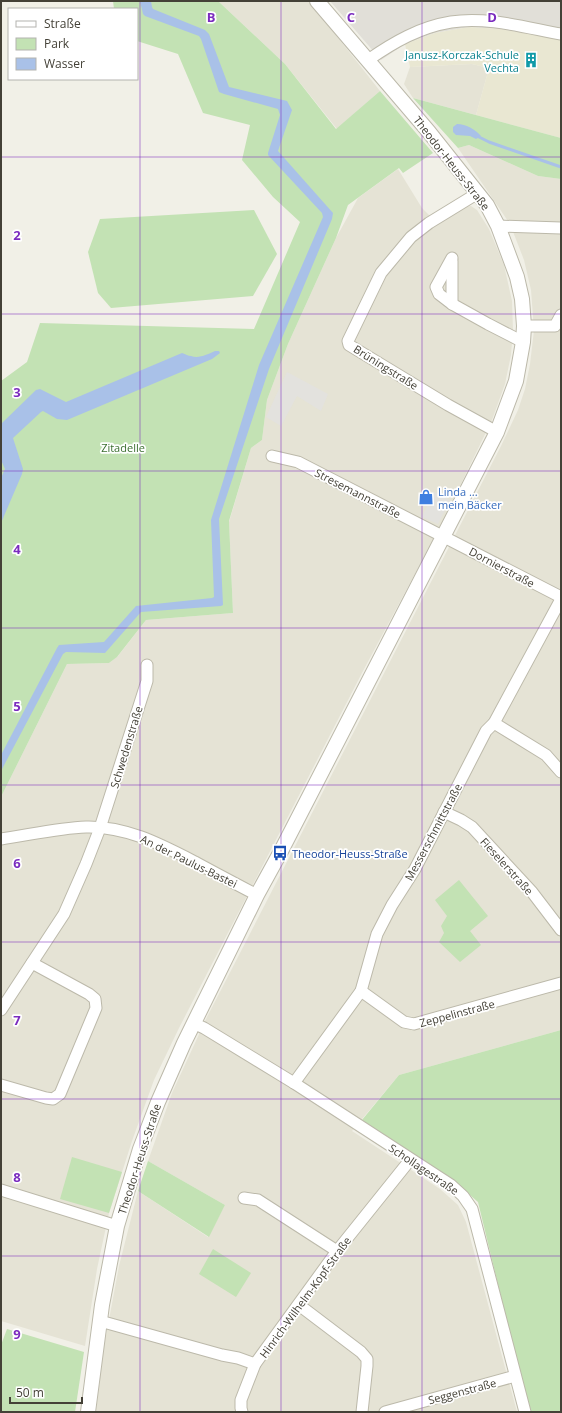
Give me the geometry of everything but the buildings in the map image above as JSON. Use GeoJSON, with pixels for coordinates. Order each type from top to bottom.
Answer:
{"type":"FeatureCollection","features":[{"type":"Feature","properties":{"kind":"street","name":"Theodor-Heuss-Straße"},"geometry":{"type":"LineString","coordinates":[[88,1412],[100,1321],[117,1226],[140,1150],[158,1102],[193,1023],[257,894],[280,853],[497,432],[516,382],[524,326],[522,299],[517,277],[498,226],[487,205],[429,132],[317,1]]}},
{"type":"Feature","properties":{"kind":"street"},"geometry":{"type":"LineString","coordinates":[[368,60],[393,42],[416,32],[451,22],[472,20],[494,22],[561,34]]}},
{"type":"Feature","properties":{"kind":"street","name":"Brüningstraße"},"geometry":{"type":"LineString","coordinates":[[478,193],[429,223],[412,238],[381,273],[348,341],[349,345],[441,401],[497,432]]}},
{"type":"Feature","properties":{"kind":"street"},"geometry":{"type":"LineString","coordinates":[[498,226],[561,228]]}},
{"type":"Feature","properties":{"kind":"street"},"geometry":{"type":"LineString","coordinates":[[452,304],[522,342]]}},
{"type":"Feature","properties":{"kind":"street"},"geometry":{"type":"LineString","coordinates":[[524,326],[555,326],[561,315]]}},
{"type":"Feature","properties":{"kind":"street","name":"Stresemannstraße"},"geometry":{"type":"LineString","coordinates":[[272,456],[298,462],[443,536]]}},
{"type":"Feature","properties":{"kind":"street","name":"Dornierstraße"},"geometry":{"type":"LineString","coordinates":[[443,536],[561,598]]}},
{"type":"Feature","properties":{"kind":"street","name":"Messerschmittstraße"},"geometry":{"type":"LineString","coordinates":[[294,1083],[361,991],[376,934],[392,905],[415,869],[486,731],[494,723],[561,598]]}},
{"type":"Feature","properties":{"kind":"street","name":"Schwedenstraße"},"geometry":{"type":"LineString","coordinates":[[1,1010],[64,914],[86,864],[100,828],[147,681],[147,665]]}},
{"type":"Feature","properties":{"kind":"street"},"geometry":{"type":"LineString","coordinates":[[494,723],[546,755],[561,772]]}},
{"type":"Feature","properties":{"kind":"street","name":"Fieselerstraße"},"geometry":{"type":"LineString","coordinates":[[444,812],[472,827],[527,887],[561,930]]}},
{"type":"Feature","properties":{"kind":"street","name":"An der Paulus-Bastei"},"geometry":{"type":"LineString","coordinates":[[1,839],[76,828],[100,828],[122,831],[145,838],[166,847],[257,894]]}},
{"type":"Feature","properties":{"kind":"street"},"geometry":{"type":"LineString","coordinates":[[1,1085],[46,1098],[53,1098],[60,1094],[96,1008],[95,999],[89,994],[32,963]]}},
{"type":"Feature","properties":{"kind":"street","name":"Zeppelinstraße"},"geometry":{"type":"LineString","coordinates":[[361,991],[404,1022],[414,1024],[561,984]]}},
{"type":"Feature","properties":{"kind":"street","name":"Schollagestraße"},"geometry":{"type":"LineString","coordinates":[[193,1023],[204,1028],[294,1083],[410,1160],[451,1185],[463,1196],[472,1209],[525,1412]]}},
{"type":"Feature","properties":{"kind":"street","name":"Hinrich-Wilhelm-Kopf-Straße"},"geometry":{"type":"LineString","coordinates":[[100,1321],[222,1355],[238,1358],[255,1364],[337,1251],[410,1160]]}},
{"type":"Feature","properties":{"kind":"street"},"geometry":{"type":"LineString","coordinates":[[1,1190],[117,1226]]}},
{"type":"Feature","properties":{"kind":"street"},"geometry":{"type":"LineString","coordinates":[[244,1198],[258,1200],[337,1251]]}},
{"type":"Feature","properties":{"kind":"street"},"geometry":{"type":"LineString","coordinates":[[299,1305],[361,1352],[367,1359],[362,1412]]}},
{"type":"Feature","properties":{"kind":"street"},"geometry":{"type":"LineString","coordinates":[[242,1412],[241,1400],[255,1364]]}},
{"type":"Feature","properties":{"kind":"street","name":"Seggenstraße"},"geometry":{"type":"LineString","coordinates":[[385,1412],[516,1376]]}},
{"type":"Feature","properties":{"kind":"shaded area"},"geometry":{"type":"Polygon","coordinates":[[[218,1],[309,1],[380,91],[337,129],[285,64],[218,1]]]}},
{"type":"Feature","properties":{"kind":"shaded area"},"geometry":{"type":"Polygon","coordinates":[[[330,1],[561,1],[561,39],[500,29],[469,27],[435,33],[405,44],[381,60],[330,1]]]}},
{"type":"Feature","properties":{"kind":"shaded area"},"geometry":{"type":"Polygon","coordinates":[[[469,27],[500,29],[561,39],[561,138],[476,115],[489,68],[472,64],[410,67],[405,44],[435,33],[469,27]]]}},
{"type":"Feature","properties":{"kind":"shaded area"},"geometry":{"type":"Polygon","coordinates":[[[472,64],[489,68],[476,115],[413,98],[404,84],[410,67],[472,64]]]}},
{"type":"Feature","properties":{"kind":"shaded area"},"geometry":{"type":"Polygon","coordinates":[[[469,145],[538,176],[561,179],[561,1030],[399,1075],[352,1131],[440,1189],[458,1205],[466,1222],[517,1412],[96,1412],[103,1352],[119,1266],[138,1191],[208,1237],[225,1205],[148,1161],[172,1093],[206,1019],[501,446],[518,410],[525,389],[534,330],[531,290],[524,260],[510,224],[458,148],[469,145]]]}},
{"type":"Feature","properties":{"kind":"shaded area"},"geometry":{"type":"Polygon","coordinates":[[[398,169],[422,208],[437,223],[463,207],[471,206],[477,210],[489,229],[504,265],[512,301],[513,330],[511,355],[505,384],[492,420],[441,525],[363,671],[179,1028],[154,1080],[132,1141],[109,1213],[97,1269],[85,1346],[1,1321],[1,797],[67,664],[109,663],[118,656],[146,620],[233,613],[229,522],[251,448],[262,440],[267,400],[288,344],[336,238],[358,198],[398,169]]]}},
{"type":"Feature","properties":{"kind":"shaded area"},"geometry":{"type":"Polygon","coordinates":[[[287,372],[328,394],[321,411],[297,396],[281,426],[266,417],[287,372]]]}},
{"type":"Feature","properties":{"kind":"shaded area"},"geometry":{"type":"Polygon","coordinates":[[[434,492],[450,500],[438,524],[422,517],[434,492]]]}},
{"type":"Feature","properties":{"kind":"green space","name":"Zitadelle"},"geometry":{"type":"Polygon","coordinates":[[[113,1],[218,1],[285,64],[336,129],[380,91],[433,153],[403,173],[399,168],[348,205],[336,238],[288,344],[267,400],[262,440],[251,448],[229,521],[233,613],[146,620],[117,657],[109,663],[67,664],[1,797],[1,381],[27,362],[40,323],[254,329],[300,222],[273,197],[242,160],[250,125],[203,113],[178,54],[138,41],[138,8],[114,8],[113,1]]]}},
{"type":"Feature","properties":{"kind":"green space"},"geometry":{"type":"Polygon","coordinates":[[[413,98],[561,138],[561,179],[538,176],[469,145],[458,148],[413,98]]]}},
{"type":"Feature","properties":{"kind":"green space"},"geometry":{"type":"Polygon","coordinates":[[[254,210],[277,254],[253,296],[111,308],[98,293],[88,252],[100,219],[254,210]]]}},
{"type":"Feature","properties":{"kind":"green space"},"geometry":{"type":"Polygon","coordinates":[[[459,880],[488,916],[470,931],[481,945],[460,962],[439,942],[444,933],[441,926],[447,916],[435,900],[459,880]]]}},
{"type":"Feature","properties":{"kind":"green space"},"geometry":{"type":"Polygon","coordinates":[[[561,1030],[561,1412],[529,1412],[478,1202],[449,1177],[362,1120],[399,1075],[561,1030]]]}},
{"type":"Feature","properties":{"kind":"green space"},"geometry":{"type":"Polygon","coordinates":[[[72,1157],[122,1172],[109,1213],[60,1199],[72,1157]]]}},
{"type":"Feature","properties":{"kind":"green space"},"geometry":{"type":"Polygon","coordinates":[[[148,1161],[225,1205],[209,1237],[138,1191],[148,1161]]]}},
{"type":"Feature","properties":{"kind":"green space"},"geometry":{"type":"Polygon","coordinates":[[[213,1249],[251,1273],[236,1297],[199,1274],[213,1249]]]}},
{"type":"Feature","properties":{"kind":"green space"},"geometry":{"type":"Polygon","coordinates":[[[7,1329],[84,1352],[75,1412],[1,1412],[1,1345],[7,1329]]]}},
{"type":"Feature","properties":{"kind":"water"},"geometry":{"type":"Polygon","coordinates":[[[140,1],[151,1],[153,9],[205,30],[209,34],[229,87],[287,101],[292,110],[278,151],[333,213],[332,219],[269,369],[219,519],[223,605],[141,612],[105,653],[66,652],[63,654],[1,771],[1,755],[59,645],[104,642],[136,606],[214,597],[211,520],[259,365],[323,217],[322,213],[268,155],[280,115],[278,109],[219,92],[199,36],[145,16],[143,14],[140,1]]]}},
{"type":"Feature","properties":{"kind":"water"},"geometry":{"type":"Polygon","coordinates":[[[457,124],[470,127],[481,136],[476,139],[470,136],[456,135],[453,132],[453,127],[457,124]]]}},
{"type":"Feature","properties":{"kind":"water"},"geometry":{"type":"Polygon","coordinates":[[[219,351],[220,353],[212,359],[67,420],[57,419],[43,411],[41,412],[13,438],[23,469],[1,523],[1,478],[5,469],[1,460],[1,424],[36,390],[40,389],[66,402],[182,353],[197,357],[219,351]]]}},
{"type":"Feature","properties":{"kind":"waterway"},"geometry":{"type":"LineString","coordinates":[[475,135],[489,142],[561,167]]}},
{"type":"Feature","properties":{"kind":"place","name":"Janusz-Korczak-Schule Vechta"},"geometry":{"type":"Point","coordinates":[531,60]}},
{"type":"Feature","properties":{"kind":"place","name":"Linda ... mein Bäcker"},"geometry":{"type":"Point","coordinates":[426,497]}},
{"type":"Feature","properties":{"kind":"place","name":"Theodor-Heuss-Straße"},"geometry":{"type":"Point","coordinates":[280,853]}}]}
